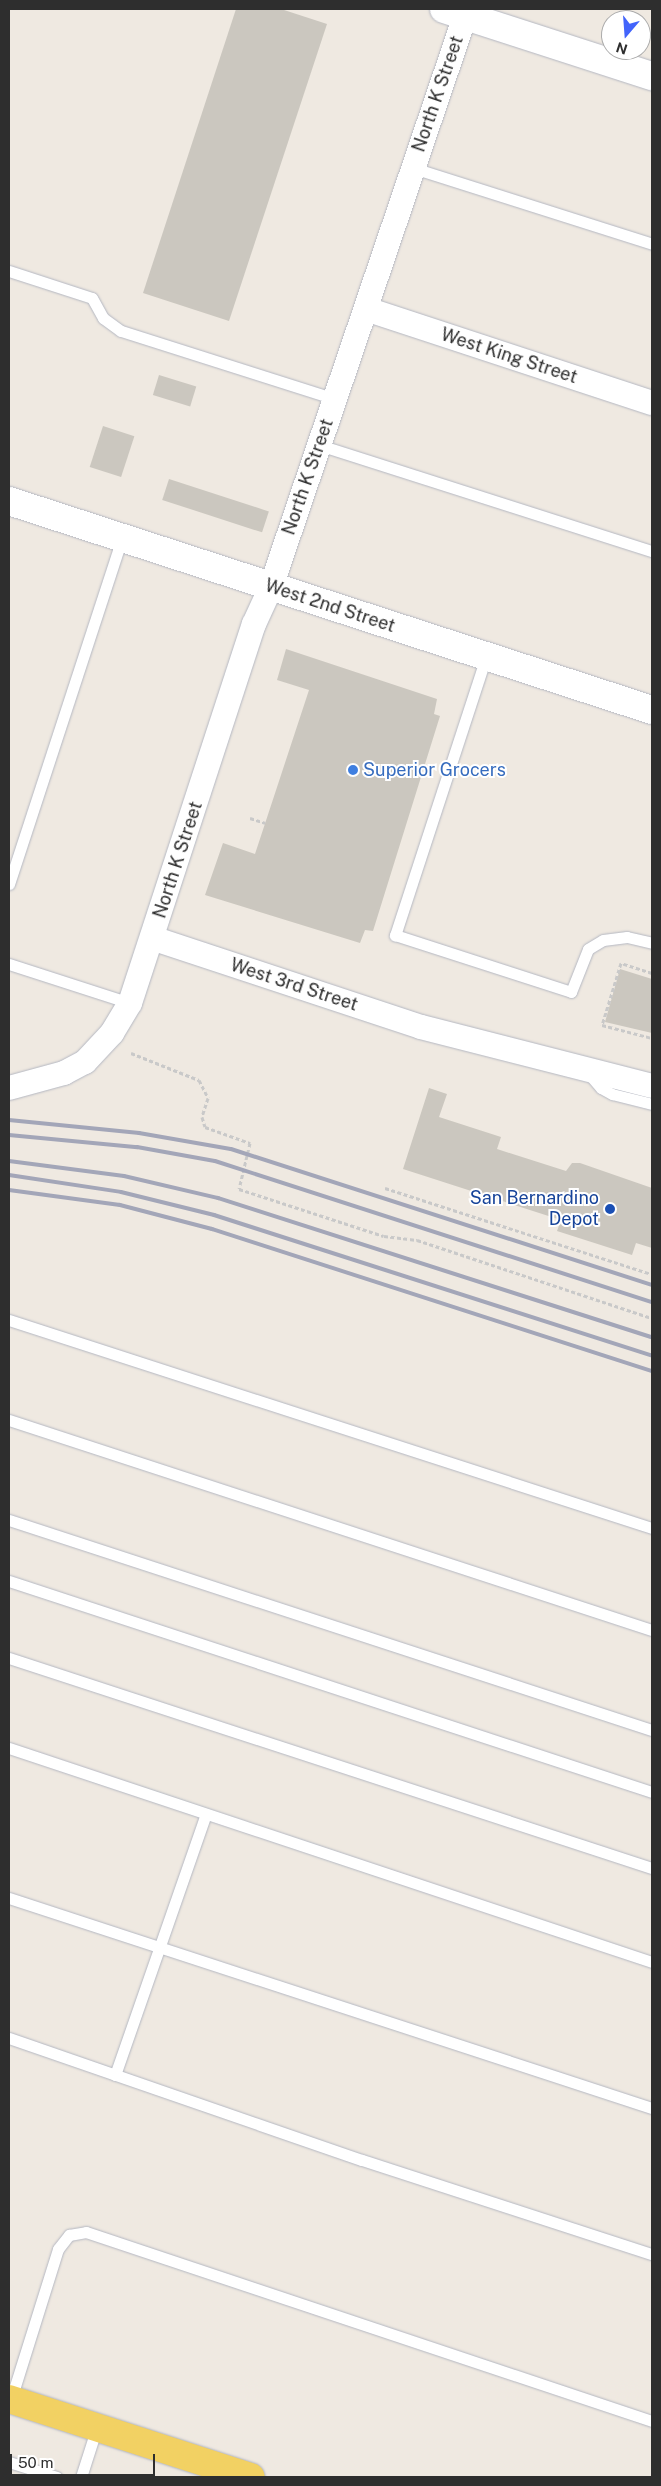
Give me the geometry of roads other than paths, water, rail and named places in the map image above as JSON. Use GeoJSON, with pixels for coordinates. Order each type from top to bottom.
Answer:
{"type":"FeatureCollection","features":[{"type":"Feature","properties":{"kind":"main road"},"geometry":{"type":"LineString","coordinates":[[454,12],[652,76]]}},
{"type":"Feature","properties":{"kind":"main road","name":"West 2nd Street"},"geometry":{"type":"LineString","coordinates":[[9,501],[652,710]]}},
{"type":"Feature","properties":{"kind":"main road"},"geometry":{"type":"LineString","coordinates":[[10,2402],[97,2427],[251,2477]]}},
{"type":"Feature","properties":{"kind":"street","name":"North K Street"},"geometry":{"type":"LineString","coordinates":[[152,938],[254,624],[271,587],[413,168],[454,12]]}},
{"type":"Feature","properties":{"kind":"street","name":"West King Street"},"geometry":{"type":"LineString","coordinates":[[366,309],[652,403]]}},
{"type":"Feature","properties":{"kind":"street"},"geometry":{"type":"LineString","coordinates":[[9,1088],[64,1073],[85,1062],[112,1033],[130,1003],[152,938]]}},
{"type":"Feature","properties":{"kind":"street","name":"West 3rd Street"},"geometry":{"type":"LineString","coordinates":[[152,938],[421,1027],[652,1086]]}},
{"type":"Feature","properties":{"kind":"lane"},"geometry":{"type":"LineString","coordinates":[[413,168],[652,244]]}},
{"type":"Feature","properties":{"kind":"lane"},"geometry":{"type":"LineString","coordinates":[[9,271],[92,298],[104,318],[121,331],[335,400]]}},
{"type":"Feature","properties":{"kind":"lane"},"geometry":{"type":"LineString","coordinates":[[319,446],[652,551]]}},
{"type":"Feature","properties":{"kind":"lane"},"geometry":{"type":"LineString","coordinates":[[9,884],[122,538]]}},
{"type":"Feature","properties":{"kind":"lane"},"geometry":{"type":"LineString","coordinates":[[486,657],[395,935],[571,992],[588,949],[592,946],[603,940],[627,937],[652,943]]}},
{"type":"Feature","properties":{"kind":"lane"},"geometry":{"type":"LineString","coordinates":[[9,964],[130,1003]]}},
{"type":"Feature","properties":{"kind":"lane"},"geometry":{"type":"LineString","coordinates":[[584,1068],[601,1088],[612,1094],[652,1104]]}},
{"type":"Feature","properties":{"kind":"lane"},"geometry":{"type":"LineString","coordinates":[[9,1320],[652,1528]]}},
{"type":"Feature","properties":{"kind":"lane"},"geometry":{"type":"LineString","coordinates":[[9,1420],[652,1630]]}},
{"type":"Feature","properties":{"kind":"lane"},"geometry":{"type":"LineString","coordinates":[[9,1520],[652,1730]]}},
{"type":"Feature","properties":{"kind":"lane"},"geometry":{"type":"LineString","coordinates":[[9,1581],[652,1792]]}},
{"type":"Feature","properties":{"kind":"lane"},"geometry":{"type":"LineString","coordinates":[[9,1658],[652,1868]]}},
{"type":"Feature","properties":{"kind":"lane"},"geometry":{"type":"LineString","coordinates":[[9,1748],[652,1962]]}},
{"type":"Feature","properties":{"kind":"lane"},"geometry":{"type":"LineString","coordinates":[[116,2075],[206,1814]]}},
{"type":"Feature","properties":{"kind":"lane"},"geometry":{"type":"LineString","coordinates":[[9,1898],[652,2108]]}},
{"type":"Feature","properties":{"kind":"lane"},"geometry":{"type":"LineString","coordinates":[[9,2038],[362,2160],[652,2254]]}},
{"type":"Feature","properties":{"kind":"lane"},"geometry":{"type":"LineString","coordinates":[[10,2402],[58,2249],[69,2235],[86,2232],[652,2420]]}},
{"type":"Feature","properties":{"kind":"lane"},"geometry":{"type":"LineString","coordinates":[[82,2477],[97,2427]]}},
{"type":"Feature","properties":{"kind":"lane"},"geometry":{"type":"LineString","coordinates":[[9,2462],[37,2474],[57,2477]]}},
{"type":"Feature","properties":{"kind":"railway"},"geometry":{"type":"LineString","coordinates":[[9,1120],[139,1133],[231,1149],[652,1285]]}},
{"type":"Feature","properties":{"kind":"railway"},"geometry":{"type":"LineString","coordinates":[[9,1135],[137,1147],[215,1161],[652,1302]]}},
{"type":"Feature","properties":{"kind":"railway"},"geometry":{"type":"LineString","coordinates":[[9,1161],[124,1176],[218,1198],[652,1337]]}},
{"type":"Feature","properties":{"kind":"railway"},"geometry":{"type":"LineString","coordinates":[[9,1175],[121,1192],[214,1215],[652,1356]]}},
{"type":"Feature","properties":{"kind":"railway"},"geometry":{"type":"LineString","coordinates":[[9,1190],[120,1205],[212,1229],[652,1371]]}},
{"type":"Feature","properties":{"kind":"place","name":"Superior Grocers"},"geometry":{"type":"Point","coordinates":[353,770]}},
{"type":"Feature","properties":{"kind":"place","name":"San Bernardino Depot"},"geometry":{"type":"Point","coordinates":[610,1209]}}]}
